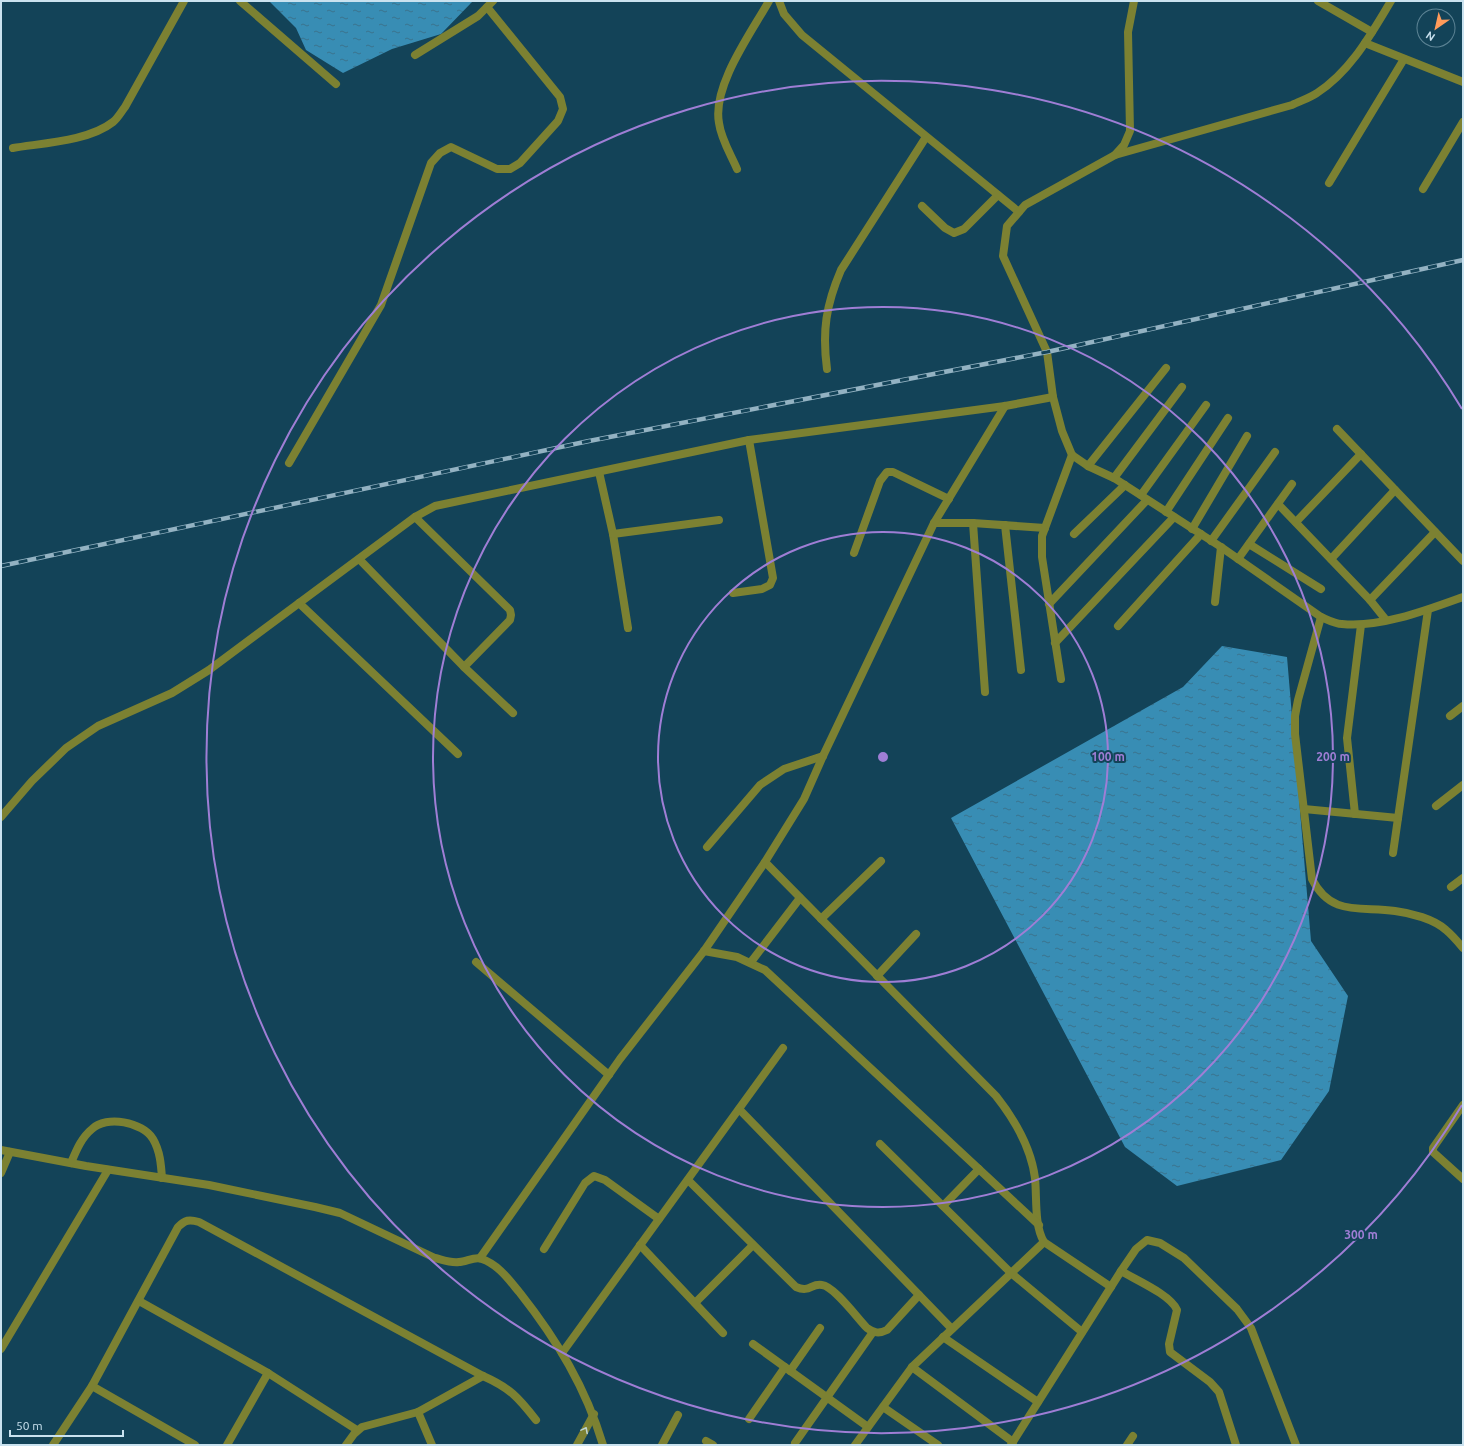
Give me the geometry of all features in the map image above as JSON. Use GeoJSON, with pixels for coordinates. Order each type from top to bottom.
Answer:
{"type":"FeatureCollection","features":[{"type":"Feature","properties":{"kind":"street"},"geometry":{"type":"LineString","coordinates":[[13,148],[84,136],[102,129],[114,121],[125,107],[184,1]]}},
{"type":"Feature","properties":{"kind":"street"},"geometry":{"type":"LineString","coordinates":[[240,1],[336,84]]}},
{"type":"Feature","properties":{"kind":"street"},"geometry":{"type":"LineString","coordinates":[[415,55],[478,16],[493,1]]}},
{"type":"Feature","properties":{"kind":"street"},"geometry":{"type":"LineString","coordinates":[[737,169],[718,124],[718,100],[724,82],[769,1]]}},
{"type":"Feature","properties":{"kind":"street"},"geometry":{"type":"LineString","coordinates":[[779,1],[784,14],[802,35],[1019,212]]}},
{"type":"Feature","properties":{"kind":"street"},"geometry":{"type":"LineString","coordinates":[[1115,155],[1124,145],[1130,130],[1128,32],[1134,1]]}},
{"type":"Feature","properties":{"kind":"street"},"geometry":{"type":"LineString","coordinates":[[1318,1],[1372,32]]}},
{"type":"Feature","properties":{"kind":"street"},"geometry":{"type":"LineString","coordinates":[[1391,1],[1365,43],[1339,75],[1317,93],[1292,105],[1115,155],[1025,205],[1007,226],[1003,256],[1047,352],[1053,397],[1062,432],[1072,455],[1088,466],[1114,478],[1238,558],[1321,617],[1340,624],[1361,625],[1386,620],[1428,610],[1463,598]]}},
{"type":"Feature","properties":{"kind":"street"},"geometry":{"type":"LineString","coordinates":[[289,463],[381,304],[431,163],[440,153],[451,147],[497,169],[510,169],[520,163],[558,121],[563,109],[560,97],[487,7]]}},
{"type":"Feature","properties":{"kind":"street"},"geometry":{"type":"LineString","coordinates":[[1365,43],[1463,82]]}},
{"type":"Feature","properties":{"kind":"street"},"geometry":{"type":"LineString","coordinates":[[1329,183],[1404,59]]}},
{"type":"Feature","properties":{"kind":"street"},"geometry":{"type":"LineString","coordinates":[[1423,189],[1463,122]]}},
{"type":"Feature","properties":{"kind":"street"},"geometry":{"type":"LineString","coordinates":[[827,369],[824,346],[826,314],[832,291],[841,270],[926,137]]}},
{"type":"Feature","properties":{"kind":"street"},"geometry":{"type":"LineString","coordinates":[[922,206],[945,228],[954,233],[964,229],[998,195]]}},
{"type":"Feature","properties":{"kind":"street"},"geometry":{"type":"LineString","coordinates":[[1088,466],[1166,368]]}},
{"type":"Feature","properties":{"kind":"street"},"geometry":{"type":"LineString","coordinates":[[1114,478],[1182,387]]}},
{"type":"Feature","properties":{"kind":"street"},"geometry":{"type":"LineString","coordinates":[[1,816],[32,781],[66,748],[98,726],[172,693],[209,670],[415,517],[434,506],[749,440],[1005,406],[1053,397]]}},
{"type":"Feature","properties":{"kind":"street"},"geometry":{"type":"LineString","coordinates":[[1049,604],[1144,498],[1206,405]]}},
{"type":"Feature","properties":{"kind":"street"},"geometry":{"type":"LineString","coordinates":[[480,1258],[609,1075],[704,950],[765,862],[808,793],[822,756],[934,523],[1005,406]]}},
{"type":"Feature","properties":{"kind":"street"},"geometry":{"type":"LineString","coordinates":[[1166,512],[1228,418]]}},
{"type":"Feature","properties":{"kind":"street"},"geometry":{"type":"LineString","coordinates":[[1337,429],[1463,561]]}},
{"type":"Feature","properties":{"kind":"street"},"geometry":{"type":"LineString","coordinates":[[1192,529],[1247,436]]}},
{"type":"Feature","properties":{"kind":"street"},"geometry":{"type":"LineString","coordinates":[[733,593],[762,589],[770,585],[773,578],[749,440]]}},
{"type":"Feature","properties":{"kind":"street"},"geometry":{"type":"LineString","coordinates":[[1211,541],[1275,452]]}},
{"type":"Feature","properties":{"kind":"street"},"geometry":{"type":"LineString","coordinates":[[1296,522],[1361,454]]}},
{"type":"Feature","properties":{"kind":"street"},"geometry":{"type":"LineString","coordinates":[[1061,678],[1042,557],[1042,536],[1072,455]]}},
{"type":"Feature","properties":{"kind":"street"},"geometry":{"type":"LineString","coordinates":[[600,472],[613,534],[628,628]]}},
{"type":"Feature","properties":{"kind":"street"},"geometry":{"type":"LineString","coordinates":[[854,553],[880,481],[887,472],[893,472],[949,499]]}},
{"type":"Feature","properties":{"kind":"street"},"geometry":{"type":"LineString","coordinates":[[1238,558],[1292,484]]}},
{"type":"Feature","properties":{"kind":"street"},"geometry":{"type":"LineString","coordinates":[[1074,534],[1125,485]]}},
{"type":"Feature","properties":{"kind":"street"},"geometry":{"type":"LineString","coordinates":[[1331,559],[1395,490]]}},
{"type":"Feature","properties":{"kind":"street"},"geometry":{"type":"LineString","coordinates":[[1278,504],[1370,600],[1386,620]]}},
{"type":"Feature","properties":{"kind":"street"},"geometry":{"type":"LineString","coordinates":[[415,517],[510,610],[510,620],[464,667]]}},
{"type":"Feature","properties":{"kind":"street"},"geometry":{"type":"LineString","coordinates":[[1055,643],[1174,517]]}},
{"type":"Feature","properties":{"kind":"street"},"geometry":{"type":"LineString","coordinates":[[613,534],[719,520]]}},
{"type":"Feature","properties":{"kind":"street"},"geometry":{"type":"LineString","coordinates":[[934,523],[973,523],[1045,528]]}},
{"type":"Feature","properties":{"kind":"street"},"geometry":{"type":"LineString","coordinates":[[973,523],[985,692]]}},
{"type":"Feature","properties":{"kind":"street"},"geometry":{"type":"LineString","coordinates":[[1005,525],[1021,670]]}},
{"type":"Feature","properties":{"kind":"street"},"geometry":{"type":"LineString","coordinates":[[1370,600],[1434,532]]}},
{"type":"Feature","properties":{"kind":"street"},"geometry":{"type":"LineString","coordinates":[[1118,626],[1201,534]]}},
{"type":"Feature","properties":{"kind":"street"},"geometry":{"type":"LineString","coordinates":[[1249,544],[1321,589]]}},
{"type":"Feature","properties":{"kind":"street"},"geometry":{"type":"LineString","coordinates":[[1215,602],[1221,547]]}},
{"type":"Feature","properties":{"kind":"street"},"geometry":{"type":"LineString","coordinates":[[359,559],[464,667],[512,713]]}},
{"type":"Feature","properties":{"kind":"street"},"geometry":{"type":"LineString","coordinates":[[298,603],[458,754]]}},
{"type":"Feature","properties":{"kind":"street"},"geometry":{"type":"LineString","coordinates":[[1393,853],[1428,610]]}},
{"type":"Feature","properties":{"kind":"street"},"geometry":{"type":"LineString","coordinates":[[1321,617],[1295,716],[1295,734],[1312,879],[1318,890],[1324,896],[1339,905],[1355,910],[1395,911],[1424,918],[1446,929],[1463,948]]}},
{"type":"Feature","properties":{"kind":"street"},"geometry":{"type":"LineString","coordinates":[[1355,814],[1347,738],[1361,625]]}},
{"type":"Feature","properties":{"kind":"street"},"geometry":{"type":"LineString","coordinates":[[1450,716],[1463,706]]}},
{"type":"Feature","properties":{"kind":"street"},"geometry":{"type":"LineString","coordinates":[[707,847],[760,785],[784,769],[822,756]]}},
{"type":"Feature","properties":{"kind":"street"},"geometry":{"type":"LineString","coordinates":[[1436,806],[1463,785]]}},
{"type":"Feature","properties":{"kind":"street"},"geometry":{"type":"LineString","coordinates":[[1304,809],[1398,818]]}},
{"type":"Feature","properties":{"kind":"street"},"geometry":{"type":"LineString","coordinates":[[821,919],[881,861]]}},
{"type":"Feature","properties":{"kind":"street"},"geometry":{"type":"LineString","coordinates":[[765,862],[996,1096],[1011,1115],[1028,1149],[1035,1177],[1039,1234],[1044,1242],[1111,1288]]}},
{"type":"Feature","properties":{"kind":"street"},"geometry":{"type":"LineString","coordinates":[[1451,887],[1463,878]]}},
{"type":"Feature","properties":{"kind":"street"},"geometry":{"type":"LineString","coordinates":[[751,962],[800,898]]}},
{"type":"Feature","properties":{"kind":"street"},"geometry":{"type":"LineString","coordinates":[[878,976],[916,934]]}},
{"type":"Feature","properties":{"kind":"street"},"geometry":{"type":"LineString","coordinates":[[704,950],[737,957],[751,962],[764,970],[1039,1225]]}},
{"type":"Feature","properties":{"kind":"street"},"geometry":{"type":"LineString","coordinates":[[476,962],[609,1075]]}},
{"type":"Feature","properties":{"kind":"street"},"geometry":{"type":"LineString","coordinates":[[562,1353],[783,1048]]}},
{"type":"Feature","properties":{"kind":"street"},"geometry":{"type":"LineString","coordinates":[[1463,1105],[1433,1148],[1433,1152],[1463,1179]]}},
{"type":"Feature","properties":{"kind":"street"},"geometry":{"type":"LineString","coordinates":[[739,1109],[952,1329]]}},
{"type":"Feature","properties":{"kind":"street"},"geometry":{"type":"LineString","coordinates":[[71,1163],[81,1141],[93,1127],[113,1121],[135,1124],[152,1137],[160,1154],[162,1178]]}},
{"type":"Feature","properties":{"kind":"street"},"geometry":{"type":"LineString","coordinates":[[880,1144],[1011,1273],[1082,1332]]}},
{"type":"Feature","properties":{"kind":"street"},"geometry":{"type":"LineString","coordinates":[[1,1150],[108,1170],[260,1195],[340,1213],[435,1258],[449,1262],[459,1262],[480,1258],[492,1263],[501,1270],[543,1322],[574,1372],[594,1414],[603,1445]]}},
{"type":"Feature","properties":{"kind":"street"},"geometry":{"type":"LineString","coordinates":[[1,1173],[10,1152]]}},
{"type":"Feature","properties":{"kind":"street"},"geometry":{"type":"LineString","coordinates":[[943,1206],[979,1169]]}},
{"type":"Feature","properties":{"kind":"street"},"geometry":{"type":"LineString","coordinates":[[1,1349],[108,1170]]}},
{"type":"Feature","properties":{"kind":"street"},"geometry":{"type":"LineString","coordinates":[[544,1249],[585,1183],[594,1176],[605,1180],[659,1219]]}},
{"type":"Feature","properties":{"kind":"street"},"geometry":{"type":"LineString","coordinates":[[688,1180],[796,1287],[802,1290],[809,1290],[818,1284],[824,1285],[832,1290],[867,1328],[873,1332],[881,1333],[887,1330],[919,1295]]}},
{"type":"Feature","properties":{"kind":"street"},"geometry":{"type":"LineString","coordinates":[[53,1445],[92,1386],[178,1227],[184,1221],[190,1219],[199,1222],[483,1376],[501,1384],[518,1396],[536,1420]]}},
{"type":"Feature","properties":{"kind":"street"},"geometry":{"type":"LineString","coordinates":[[912,1367],[1012,1443],[1121,1271],[1136,1249],[1147,1240],[1160,1243],[1184,1258],[1219,1290],[1237,1309],[1250,1328],[1296,1445]]}},
{"type":"Feature","properties":{"kind":"street"},"geometry":{"type":"LineString","coordinates":[[859,1443],[868,1427],[912,1367],[1044,1242]]}},
{"type":"Feature","properties":{"kind":"street"},"geometry":{"type":"LineString","coordinates":[[640,1245],[723,1333]]}},
{"type":"Feature","properties":{"kind":"street"},"geometry":{"type":"LineString","coordinates":[[695,1303],[753,1245]]}},
{"type":"Feature","properties":{"kind":"street"},"geometry":{"type":"LineString","coordinates":[[1121,1271],[1164,1296],[1175,1305],[1177,1310],[1169,1344],[1170,1352],[1210,1382],[1219,1392],[1236,1445]]}},
{"type":"Feature","properties":{"kind":"street"},"geometry":{"type":"LineString","coordinates":[[139,1301],[268,1373],[358,1430]]}},
{"type":"Feature","properties":{"kind":"street"},"geometry":{"type":"LineString","coordinates":[[749,1419],[820,1328]]}},
{"type":"Feature","properties":{"kind":"street"},"geometry":{"type":"LineString","coordinates":[[795,1443],[873,1332]]}},
{"type":"Feature","properties":{"kind":"street"},"geometry":{"type":"LineString","coordinates":[[943,1337],[1038,1402]]}},
{"type":"Feature","properties":{"kind":"street"},"geometry":{"type":"LineString","coordinates":[[753,1344],[868,1427]]}},
{"type":"Feature","properties":{"kind":"street"},"geometry":{"type":"LineString","coordinates":[[227,1445],[268,1373]]}},
{"type":"Feature","properties":{"kind":"street"},"geometry":{"type":"LineString","coordinates":[[346,1445],[362,1427],[418,1412],[483,1376]]}},
{"type":"Feature","properties":{"kind":"street"},"geometry":{"type":"LineString","coordinates":[[92,1386],[195,1445]]}},
{"type":"Feature","properties":{"kind":"street"},"geometry":{"type":"LineString","coordinates":[[883,1407],[938,1445]]}},
{"type":"Feature","properties":{"kind":"street"},"geometry":{"type":"LineString","coordinates":[[418,1412],[432,1445]]}},
{"type":"Feature","properties":{"kind":"street"},"geometry":{"type":"LineString","coordinates":[[577,1445],[594,1414]]}},
{"type":"Feature","properties":{"kind":"street"},"geometry":{"type":"LineString","coordinates":[[662,1445],[678,1415]]}},
{"type":"Feature","properties":{"kind":"street"},"geometry":{"type":"LineString","coordinates":[[1127,1445],[1133,1436]]}},
{"type":"Feature","properties":{"kind":"water"},"geometry":{"type":"Polygon","coordinates":[[[269,1],[473,1],[441,34],[392,49],[343,73],[306,50],[296,28],[269,1]]]}},
{"type":"Feature","properties":{"kind":"water"},"geometry":{"type":"Polygon","coordinates":[[[1222,646],[1287,657],[1311,941],[1348,996],[1329,1091],[1281,1160],[1177,1186],[1125,1147],[951,818],[1183,687],[1222,646]]]}},
{"type":"Feature","properties":{"kind":"railway"},"geometry":{"type":"LineString","coordinates":[[1,566],[589,441],[1047,352],[1463,260]]}}]}
